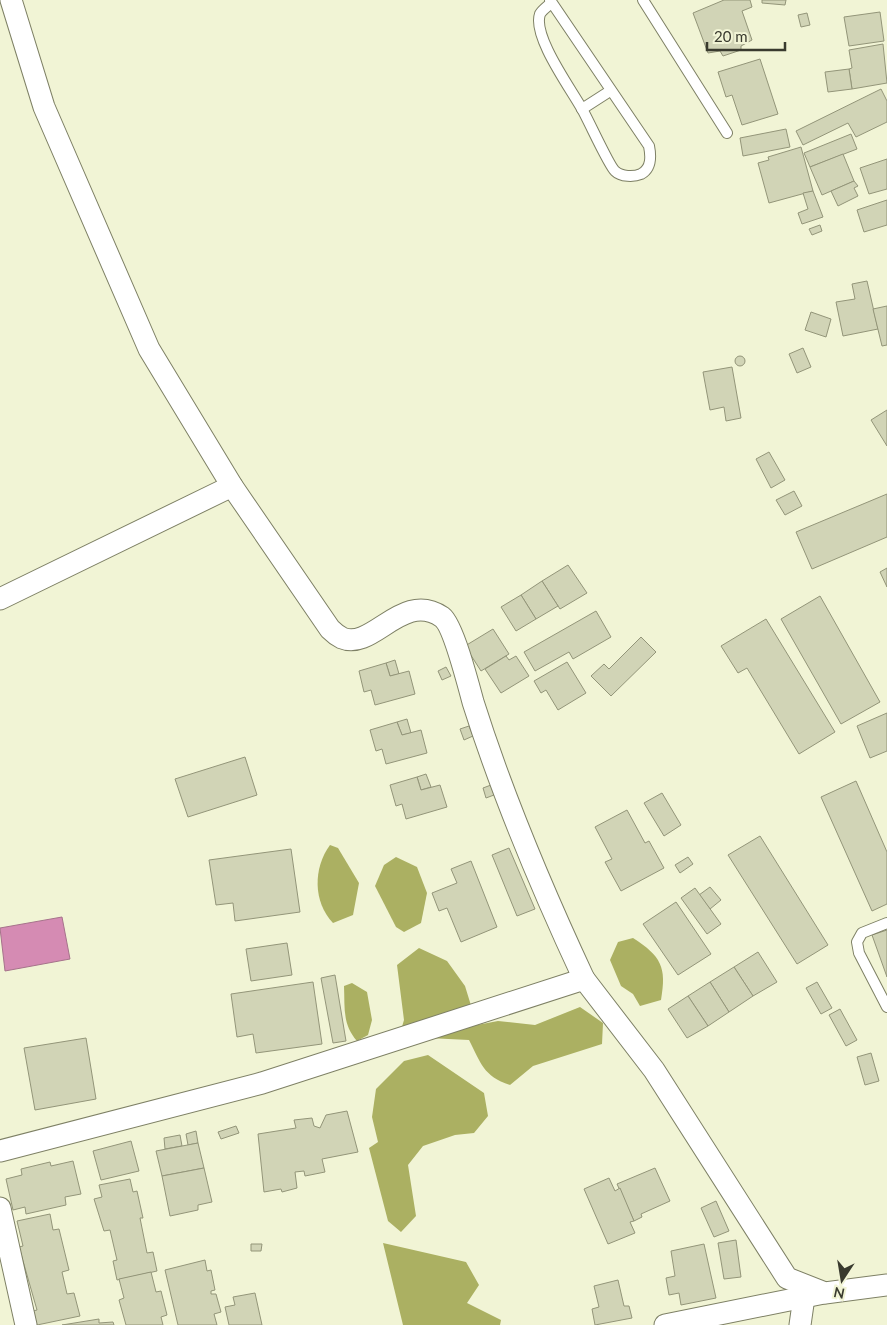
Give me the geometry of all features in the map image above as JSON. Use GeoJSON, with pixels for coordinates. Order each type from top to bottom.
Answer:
{"type":"FeatureCollection","features":[{"type":"Feature","properties":{"kind":"street"},"geometry":{"type":"LineString","coordinates":[[11,0],[44,107],[149,349],[232,486],[330,629],[342,638],[358,639],[407,613],[427,609],[445,619],[456,644],[494,768],[552,910],[584,979],[654,1070],[787,1278],[825,1293]]}},
{"type":"Feature","properties":{"kind":"street"},"geometry":{"type":"LineString","coordinates":[[0,599],[232,486]]}},
{"type":"Feature","properties":{"kind":"street"},"geometry":{"type":"LineString","coordinates":[[0,1151],[262,1083],[584,979]]}},
{"type":"Feature","properties":{"kind":"street"},"geometry":{"type":"LineString","coordinates":[[0,1208],[26,1325]]}},
{"type":"Feature","properties":{"kind":"street"},"geometry":{"type":"LineString","coordinates":[[665,1325],[825,1293],[887,1285]]}},
{"type":"Feature","properties":{"kind":"street"},"geometry":{"type":"LineString","coordinates":[[800,1325],[804,1297]]}},
{"type":"Feature","properties":{"kind":"lane"},"geometry":{"type":"LineString","coordinates":[[643,0],[727,133]]}},
{"type":"Feature","properties":{"kind":"lane"},"geometry":{"type":"LineString","coordinates":[[550,1],[649,146],[651,159],[647,168],[641,174],[627,176],[615,171],[541,33],[539,26],[540,13],[550,1]]}},
{"type":"Feature","properties":{"kind":"lane"},"geometry":{"type":"LineString","coordinates":[[582,109],[610,91]]}},
{"type":"Feature","properties":{"kind":"lane"},"geometry":{"type":"LineString","coordinates":[[887,923],[862,933],[857,942],[859,952],[887,1007]]}},
{"type":"Feature","properties":{"kind":"green space"},"geometry":{"type":"Polygon","coordinates":[[[330,845],[338,848],[359,883],[353,915],[333,923],[326,915],[322,905],[318,885],[320,864],[330,845]]]}},
{"type":"Feature","properties":{"kind":"green space"},"geometry":{"type":"Polygon","coordinates":[[[396,857],[417,867],[427,893],[421,923],[404,932],[396,927],[375,886],[384,865],[396,857]]]}},
{"type":"Feature","properties":{"kind":"green space"},"geometry":{"type":"Polygon","coordinates":[[[633,938],[656,957],[660,963],[663,979],[661,1000],[640,1006],[633,994],[621,986],[610,960],[618,942],[633,938]]]}},
{"type":"Feature","properties":{"kind":"green space"},"geometry":{"type":"Polygon","coordinates":[[[419,948],[447,961],[465,986],[477,1025],[498,1021],[535,1025],[580,1007],[603,1023],[602,1044],[533,1066],[510,1085],[488,1073],[469,1040],[428,1038],[412,1046],[404,1043],[401,1030],[404,1020],[397,965],[419,948]]]}},
{"type":"Feature","properties":{"kind":"green space"},"geometry":{"type":"Polygon","coordinates":[[[352,983],[367,992],[372,1020],[368,1035],[357,1041],[349,1028],[345,1008],[344,986],[352,983]]]}},
{"type":"Feature","properties":{"kind":"green space"},"geometry":{"type":"Polygon","coordinates":[[[428,1055],[484,1093],[488,1116],[474,1133],[455,1135],[423,1146],[408,1165],[416,1216],[401,1232],[388,1221],[369,1148],[378,1142],[372,1117],[376,1089],[404,1061],[428,1055]]]}},
{"type":"Feature","properties":{"kind":"green space"},"geometry":{"type":"Polygon","coordinates":[[[383,1243],[466,1262],[479,1285],[467,1303],[501,1320],[500,1325],[403,1325],[383,1243]]]}},
{"type":"Feature","properties":{"kind":"shaded area"},"geometry":{"type":"Polygon","coordinates":[[[62,917],[70,959],[5,971],[0,928],[62,917]]]}},
{"type":"Feature","properties":{"kind":"building"},"geometry":{"type":"Polygon","coordinates":[[[724,0],[750,0],[752,7],[742,11],[752,40],[741,46],[741,50],[723,56],[720,51],[708,53],[693,13],[724,0]]]}},
{"type":"Feature","properties":{"kind":"building"},"geometry":{"type":"Polygon","coordinates":[[[762,0],[786,0],[785,5],[762,3],[762,0]]]}},
{"type":"Feature","properties":{"kind":"building"},"geometry":{"type":"Polygon","coordinates":[[[880,12],[884,41],[849,46],[844,17],[880,12]]]}},
{"type":"Feature","properties":{"kind":"building"},"geometry":{"type":"Polygon","coordinates":[[[807,13],[810,25],[801,27],[798,15],[807,13]]]}},
{"type":"Feature","properties":{"kind":"building"},"geometry":{"type":"Polygon","coordinates":[[[883,44],[887,83],[852,89],[849,69],[852,68],[849,50],[883,44]]]}},
{"type":"Feature","properties":{"kind":"building"},"geometry":{"type":"Polygon","coordinates":[[[760,59],[778,114],[742,125],[732,95],[726,97],[718,72],[760,59]]]}},
{"type":"Feature","properties":{"kind":"building"},"geometry":{"type":"Polygon","coordinates":[[[849,69],[852,89],[828,92],[825,72],[849,69]]]}},
{"type":"Feature","properties":{"kind":"building"},"geometry":{"type":"Polygon","coordinates":[[[881,89],[887,101],[887,122],[856,137],[848,123],[803,145],[796,131],[881,89]]]}},
{"type":"Feature","properties":{"kind":"building"},"geometry":{"type":"Polygon","coordinates":[[[786,129],[790,147],[743,156],[740,138],[786,129]]]}},
{"type":"Feature","properties":{"kind":"building"},"geometry":{"type":"Polygon","coordinates":[[[851,134],[857,149],[810,167],[804,153],[851,134]]]}},
{"type":"Feature","properties":{"kind":"building"},"geometry":{"type":"Polygon","coordinates":[[[801,147],[813,191],[769,203],[758,163],[769,160],[768,157],[801,147]]]}},
{"type":"Feature","properties":{"kind":"building"},"geometry":{"type":"Polygon","coordinates":[[[843,154],[854,181],[822,195],[810,167],[843,154]]]}},
{"type":"Feature","properties":{"kind":"building"},"geometry":{"type":"Polygon","coordinates":[[[887,159],[887,189],[869,194],[860,168],[887,159]]]}},
{"type":"Feature","properties":{"kind":"building"},"geometry":{"type":"Polygon","coordinates":[[[854,181],[858,186],[854,188],[858,196],[838,206],[831,191],[854,181]]]}},
{"type":"Feature","properties":{"kind":"building"},"geometry":{"type":"Polygon","coordinates":[[[813,191],[823,217],[802,224],[798,213],[808,209],[803,193],[813,191]]]}},
{"type":"Feature","properties":{"kind":"building"},"geometry":{"type":"Polygon","coordinates":[[[887,200],[887,225],[864,232],[857,210],[887,200]]]}},
{"type":"Feature","properties":{"kind":"building"},"geometry":{"type":"Polygon","coordinates":[[[820,225],[822,231],[812,235],[809,229],[820,225]]]}},
{"type":"Feature","properties":{"kind":"building"},"geometry":{"type":"Polygon","coordinates":[[[867,281],[878,329],[843,336],[836,302],[855,299],[852,284],[867,281]]]}},
{"type":"Feature","properties":{"kind":"building"},"geometry":{"type":"Polygon","coordinates":[[[887,306],[887,345],[882,346],[873,309],[887,306]]]}},
{"type":"Feature","properties":{"kind":"building"},"geometry":{"type":"Polygon","coordinates":[[[811,312],[831,319],[826,337],[805,330],[811,312]]]}},
{"type":"Feature","properties":{"kind":"building"},"geometry":{"type":"Polygon","coordinates":[[[803,348],[811,367],[797,373],[789,354],[803,348]]]}},
{"type":"Feature","properties":{"kind":"building"},"geometry":{"type":"Polygon","coordinates":[[[738,356],[742,356],[745,361],[744,365],[738,366],[735,363],[735,359],[738,356]]]}},
{"type":"Feature","properties":{"kind":"building"},"geometry":{"type":"Polygon","coordinates":[[[732,367],[741,418],[726,421],[724,407],[710,410],[703,372],[732,367]]]}},
{"type":"Feature","properties":{"kind":"building"},"geometry":{"type":"Polygon","coordinates":[[[887,410],[887,446],[871,420],[887,410]]]}},
{"type":"Feature","properties":{"kind":"building"},"geometry":{"type":"Polygon","coordinates":[[[769,452],[785,480],[771,488],[756,459],[769,452]]]}},
{"type":"Feature","properties":{"kind":"building"},"geometry":{"type":"Polygon","coordinates":[[[794,491],[802,506],[785,515],[776,500],[794,491]]]}},
{"type":"Feature","properties":{"kind":"building"},"geometry":{"type":"Polygon","coordinates":[[[887,494],[887,537],[812,569],[796,532],[887,494]]]}},
{"type":"Feature","properties":{"kind":"building"},"geometry":{"type":"Polygon","coordinates":[[[568,565],[587,593],[560,609],[542,581],[568,565]]]}},
{"type":"Feature","properties":{"kind":"building"},"geometry":{"type":"Polygon","coordinates":[[[887,568],[887,587],[880,572],[887,568]]]}},
{"type":"Feature","properties":{"kind":"building"},"geometry":{"type":"Polygon","coordinates":[[[542,581],[558,606],[536,619],[521,595],[542,581]]]}},
{"type":"Feature","properties":{"kind":"building"},"geometry":{"type":"Polygon","coordinates":[[[521,595],[536,619],[516,631],[501,607],[521,595]]]}},
{"type":"Feature","properties":{"kind":"building"},"geometry":{"type":"Polygon","coordinates":[[[820,596],[880,702],[841,724],[781,619],[820,596]]]}},
{"type":"Feature","properties":{"kind":"building"},"geometry":{"type":"Polygon","coordinates":[[[596,611],[611,637],[573,659],[569,652],[535,671],[524,652],[596,611]]]}},
{"type":"Feature","properties":{"kind":"building"},"geometry":{"type":"Polygon","coordinates":[[[766,619],[835,732],[799,754],[747,668],[738,673],[721,646],[766,619]]]}},
{"type":"Feature","properties":{"kind":"building"},"geometry":{"type":"Polygon","coordinates":[[[493,629],[509,654],[481,671],[465,646],[493,629]]]}},
{"type":"Feature","properties":{"kind":"building"},"geometry":{"type":"Polygon","coordinates":[[[641,637],[656,652],[611,696],[591,676],[604,664],[609,669],[641,637]]]}},
{"type":"Feature","properties":{"kind":"building"},"geometry":{"type":"Polygon","coordinates":[[[506,656],[509,660],[516,656],[529,676],[501,693],[485,669],[506,656]]]}},
{"type":"Feature","properties":{"kind":"building"},"geometry":{"type":"Polygon","coordinates":[[[395,660],[399,674],[390,676],[386,663],[395,660]]]}},
{"type":"Feature","properties":{"kind":"building"},"geometry":{"type":"Polygon","coordinates":[[[567,662],[586,693],[558,710],[546,690],[541,693],[534,681],[567,662]]]}},
{"type":"Feature","properties":{"kind":"building"},"geometry":{"type":"Polygon","coordinates":[[[386,663],[390,676],[409,671],[415,694],[375,705],[371,690],[364,692],[359,671],[386,663]]]}},
{"type":"Feature","properties":{"kind":"building"},"geometry":{"type":"Polygon","coordinates":[[[446,667],[451,676],[442,680],[438,671],[446,667]]]}},
{"type":"Feature","properties":{"kind":"building"},"geometry":{"type":"Polygon","coordinates":[[[887,713],[887,751],[870,758],[857,726],[887,713]]]}},
{"type":"Feature","properties":{"kind":"building"},"geometry":{"type":"Polygon","coordinates":[[[407,719],[411,733],[402,735],[397,722],[407,719]]]}},
{"type":"Feature","properties":{"kind":"building"},"geometry":{"type":"Polygon","coordinates":[[[397,722],[402,735],[421,730],[427,753],[386,764],[382,749],[376,751],[370,730],[397,722]]]}},
{"type":"Feature","properties":{"kind":"building"},"geometry":{"type":"Polygon","coordinates":[[[469,726],[473,736],[464,740],[460,729],[469,726]]]}},
{"type":"Feature","properties":{"kind":"building"},"geometry":{"type":"Polygon","coordinates":[[[245,757],[257,795],[188,817],[175,779],[245,757]]]}},
{"type":"Feature","properties":{"kind":"building"},"geometry":{"type":"Polygon","coordinates":[[[426,774],[431,787],[421,790],[417,777],[426,774]]]}},
{"type":"Feature","properties":{"kind":"building"},"geometry":{"type":"Polygon","coordinates":[[[417,777],[421,790],[440,785],[447,807],[406,819],[402,804],[396,806],[390,785],[417,777]]]}},
{"type":"Feature","properties":{"kind":"building"},"geometry":{"type":"Polygon","coordinates":[[[856,781],[887,852],[887,904],[872,911],[821,797],[856,781]]]}},
{"type":"Feature","properties":{"kind":"building"},"geometry":{"type":"Polygon","coordinates":[[[491,785],[494,795],[486,798],[483,788],[491,785]]]}},
{"type":"Feature","properties":{"kind":"building"},"geometry":{"type":"Polygon","coordinates":[[[662,793],[681,825],[664,836],[644,803],[662,793]]]}},
{"type":"Feature","properties":{"kind":"building"},"geometry":{"type":"Polygon","coordinates":[[[627,810],[645,843],[649,841],[664,868],[621,891],[605,862],[612,859],[595,827],[627,810]]]}},
{"type":"Feature","properties":{"kind":"building"},"geometry":{"type":"Polygon","coordinates":[[[760,836],[828,945],[797,964],[728,855],[760,836]]]}},
{"type":"Feature","properties":{"kind":"building"},"geometry":{"type":"Polygon","coordinates":[[[509,848],[535,909],[517,916],[492,855],[509,848]]]}},
{"type":"Feature","properties":{"kind":"building"},"geometry":{"type":"Polygon","coordinates":[[[291,849],[300,912],[235,921],[233,903],[216,905],[209,860],[291,849]]]}},
{"type":"Feature","properties":{"kind":"building"},"geometry":{"type":"Polygon","coordinates":[[[688,857],[693,864],[680,873],[675,865],[688,857]]]}},
{"type":"Feature","properties":{"kind":"building"},"geometry":{"type":"Polygon","coordinates":[[[471,861],[497,927],[461,942],[447,908],[439,911],[432,893],[457,883],[451,869],[471,861]]]}},
{"type":"Feature","properties":{"kind":"building"},"geometry":{"type":"Polygon","coordinates":[[[710,887],[721,900],[710,909],[699,895],[710,887]]]}},
{"type":"Feature","properties":{"kind":"building"},"geometry":{"type":"Polygon","coordinates":[[[695,888],[721,924],[707,934],[681,898],[695,888]]]}},
{"type":"Feature","properties":{"kind":"building"},"geometry":{"type":"Polygon","coordinates":[[[676,902],[711,954],[678,975],[643,924],[676,902]]]}},
{"type":"Feature","properties":{"kind":"building"},"geometry":{"type":"Polygon","coordinates":[[[887,930],[887,977],[872,935],[887,930]]]}},
{"type":"Feature","properties":{"kind":"building"},"geometry":{"type":"Polygon","coordinates":[[[287,943],[292,975],[251,981],[246,949],[287,943]]]}},
{"type":"Feature","properties":{"kind":"building"},"geometry":{"type":"Polygon","coordinates":[[[758,952],[777,982],[753,996],[734,967],[758,952]]]}},
{"type":"Feature","properties":{"kind":"building"},"geometry":{"type":"Polygon","coordinates":[[[734,967],[753,996],[729,1012],[710,982],[734,967]]]}},
{"type":"Feature","properties":{"kind":"building"},"geometry":{"type":"Polygon","coordinates":[[[335,975],[346,1041],[333,1043],[321,978],[335,975]]]}},
{"type":"Feature","properties":{"kind":"building"},"geometry":{"type":"Polygon","coordinates":[[[313,982],[322,1044],[256,1053],[253,1034],[237,1037],[231,994],[313,982]]]}},
{"type":"Feature","properties":{"kind":"building"},"geometry":{"type":"Polygon","coordinates":[[[710,982],[729,1012],[708,1026],[688,996],[710,982]]]}},
{"type":"Feature","properties":{"kind":"building"},"geometry":{"type":"Polygon","coordinates":[[[817,982],[832,1008],[821,1014],[806,988],[817,982]]]}},
{"type":"Feature","properties":{"kind":"building"},"geometry":{"type":"Polygon","coordinates":[[[688,996],[708,1026],[687,1038],[668,1009],[688,996]]]}},
{"type":"Feature","properties":{"kind":"building"},"geometry":{"type":"Polygon","coordinates":[[[840,1009],[857,1040],[846,1046],[829,1015],[840,1009]]]}},
{"type":"Feature","properties":{"kind":"building"},"geometry":{"type":"Polygon","coordinates":[[[86,1038],[96,1099],[35,1110],[24,1048],[86,1038]]]}},
{"type":"Feature","properties":{"kind":"building"},"geometry":{"type":"Polygon","coordinates":[[[871,1053],[879,1081],[865,1085],[857,1057],[871,1053]]]}},
{"type":"Feature","properties":{"kind":"building"},"geometry":{"type":"Polygon","coordinates":[[[347,1111],[358,1152],[322,1159],[325,1172],[305,1176],[304,1171],[295,1172],[297,1188],[282,1192],[281,1189],[264,1192],[258,1134],[296,1128],[294,1120],[312,1118],[314,1126],[320,1128],[326,1115],[347,1111]]]}},
{"type":"Feature","properties":{"kind":"building"},"geometry":{"type":"Polygon","coordinates":[[[236,1126],[239,1133],[221,1139],[218,1132],[236,1126]]]}},
{"type":"Feature","properties":{"kind":"building"},"geometry":{"type":"Polygon","coordinates":[[[196,1131],[198,1143],[188,1145],[186,1134],[196,1131]]]}},
{"type":"Feature","properties":{"kind":"building"},"geometry":{"type":"Polygon","coordinates":[[[180,1135],[182,1146],[165,1149],[164,1138],[180,1135]]]}},
{"type":"Feature","properties":{"kind":"building"},"geometry":{"type":"Polygon","coordinates":[[[131,1141],[139,1171],[101,1180],[93,1151],[131,1141]]]}},
{"type":"Feature","properties":{"kind":"building"},"geometry":{"type":"Polygon","coordinates":[[[198,1143],[204,1168],[162,1176],[156,1151],[198,1143]]]}},
{"type":"Feature","properties":{"kind":"building"},"geometry":{"type":"Polygon","coordinates":[[[73,1161],[81,1194],[65,1197],[66,1205],[26,1214],[25,1207],[13,1210],[6,1179],[22,1175],[21,1169],[50,1162],[51,1166],[73,1161]]]}},
{"type":"Feature","properties":{"kind":"building"},"geometry":{"type":"Polygon","coordinates":[[[204,1168],[212,1202],[198,1205],[198,1210],[170,1216],[162,1176],[204,1168]]]}},
{"type":"Feature","properties":{"kind":"building"},"geometry":{"type":"Polygon","coordinates":[[[655,1168],[670,1201],[641,1214],[642,1217],[634,1221],[617,1184],[655,1168]]]}},
{"type":"Feature","properties":{"kind":"building"},"geometry":{"type":"Polygon","coordinates":[[[609,1178],[615,1191],[620,1188],[634,1221],[630,1222],[635,1233],[608,1244],[584,1189],[609,1178]]]}},
{"type":"Feature","properties":{"kind":"building"},"geometry":{"type":"Polygon","coordinates":[[[130,1179],[133,1192],[137,1191],[143,1218],[140,1218],[147,1253],[153,1252],[157,1271],[117,1280],[113,1261],[117,1260],[110,1230],[104,1231],[94,1199],[102,1197],[99,1185],[130,1179]]]}},
{"type":"Feature","properties":{"kind":"building"},"geometry":{"type":"Polygon","coordinates":[[[716,1201],[729,1231],[714,1237],[701,1208],[716,1201]]]}},
{"type":"Feature","properties":{"kind":"building"},"geometry":{"type":"Polygon","coordinates":[[[50,1214],[53,1230],[59,1229],[69,1270],[62,1272],[67,1294],[74,1293],[80,1316],[37,1325],[33,1311],[37,1310],[19,1247],[23,1246],[17,1221],[50,1214]]]}},
{"type":"Feature","properties":{"kind":"building"},"geometry":{"type":"Polygon","coordinates":[[[736,1240],[741,1277],[724,1279],[718,1243],[736,1240]]]}},
{"type":"Feature","properties":{"kind":"building"},"geometry":{"type":"Polygon","coordinates":[[[251,1244],[262,1244],[261,1251],[251,1251],[251,1244]]]}},
{"type":"Feature","properties":{"kind":"building"},"geometry":{"type":"Polygon","coordinates":[[[704,1244],[716,1298],[681,1305],[679,1293],[669,1295],[666,1278],[675,1276],[671,1251],[704,1244]]]}},
{"type":"Feature","properties":{"kind":"building"},"geometry":{"type":"Polygon","coordinates":[[[205,1260],[207,1271],[211,1270],[215,1290],[211,1291],[211,1294],[216,1294],[221,1312],[214,1314],[217,1325],[178,1325],[165,1270],[205,1260]]]}},
{"type":"Feature","properties":{"kind":"building"},"geometry":{"type":"Polygon","coordinates":[[[151,1272],[156,1292],[161,1291],[167,1315],[161,1317],[163,1325],[126,1325],[119,1300],[124,1298],[119,1279],[151,1272]]]}},
{"type":"Feature","properties":{"kind":"building"},"geometry":{"type":"Polygon","coordinates":[[[618,1280],[624,1306],[629,1306],[632,1318],[595,1325],[592,1309],[599,1307],[594,1286],[618,1280]]]}},
{"type":"Feature","properties":{"kind":"building"},"geometry":{"type":"Polygon","coordinates":[[[255,1293],[262,1325],[229,1325],[225,1307],[235,1305],[233,1297],[255,1293]]]}},
{"type":"Feature","properties":{"kind":"building"},"geometry":{"type":"Polygon","coordinates":[[[99,1319],[99,1323],[113,1322],[114,1325],[62,1325],[99,1319]]]}}]}
